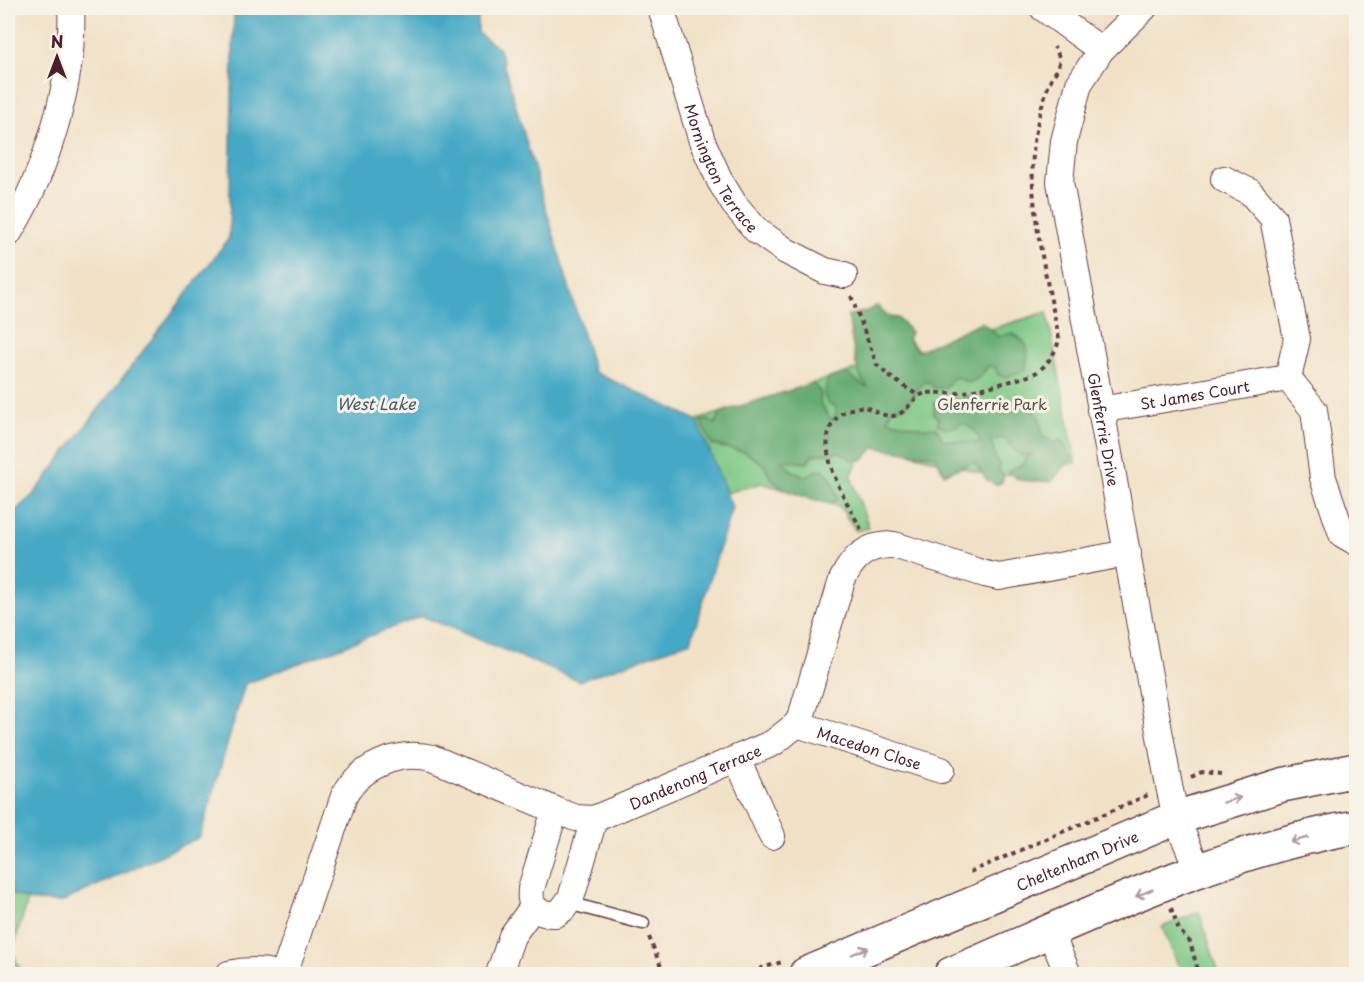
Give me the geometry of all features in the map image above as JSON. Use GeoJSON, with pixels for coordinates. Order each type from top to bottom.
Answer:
{"type":"FeatureCollection","features":[{"type":"Feature","properties":{"kind":"main road","name":"Cheltenham Drive"},"geometry":{"type":"LineString","coordinates":[[806,975],[1176,818],[1282,785],[1356,770]]}},
{"type":"Feature","properties":{"kind":"main road"},"geometry":{"type":"LineString","coordinates":[[951,975],[1198,870],[1256,851],[1356,827]]}},
{"type":"Feature","properties":{"kind":"street"},"geometry":{"type":"LineString","coordinates":[[8,234],[30,196],[54,127],[68,60],[71,8]]}},
{"type":"Feature","properties":{"kind":"street","name":"Mornington Terrace"},"geometry":{"type":"LineString","coordinates":[[661,8],[702,141],[720,181],[734,204],[756,230],[786,251],[825,271],[844,275]]}},
{"type":"Feature","properties":{"kind":"street"},"geometry":{"type":"LineString","coordinates":[[1042,8],[1101,51]]}},
{"type":"Feature","properties":{"kind":"street","name":"Glenferrie Drive"},"geometry":{"type":"LineString","coordinates":[[1144,8],[1101,51],[1079,84],[1064,141],[1060,182],[1169,786],[1176,818],[1198,870]]}},
{"type":"Feature","properties":{"kind":"street"},"geometry":{"type":"LineString","coordinates":[[1224,179],[1250,192],[1272,218],[1297,339],[1288,378],[1314,410],[1323,478],[1342,534],[1356,542]]}},
{"type":"Feature","properties":{"kind":"street","name":"St James Court"},"geometry":{"type":"LineString","coordinates":[[1100,410],[1288,378]]}},
{"type":"Feature","properties":{"kind":"street"},"geometry":{"type":"LineString","coordinates":[[797,724],[842,580],[848,567],[864,550],[894,545],[999,577],[1128,553]]}},
{"type":"Feature","properties":{"kind":"street","name":"Dandenong Terrace"},"geometry":{"type":"LineString","coordinates":[[594,819],[773,743],[797,724]]}},
{"type":"Feature","properties":{"kind":"street","name":"Macedon Close"},"geometry":{"type":"LineString","coordinates":[[797,724],[941,770]]}},
{"type":"Feature","properties":{"kind":"street"},"geometry":{"type":"LineString","coordinates":[[284,975],[344,796],[360,775],[393,759],[420,755],[576,818],[594,819],[568,903],[556,914],[539,912],[533,907],[530,898],[555,810]]}},
{"type":"Feature","properties":{"kind":"street"},"geometry":{"type":"LineString","coordinates":[[737,759],[772,836]]}},
{"type":"Feature","properties":{"kind":"street"},"geometry":{"type":"LineString","coordinates":[[499,975],[512,936],[533,907]]}},
{"type":"Feature","properties":{"kind":"street"},"geometry":{"type":"LineString","coordinates":[[1050,932],[1068,975]]}},
{"type":"Feature","properties":{"kind":"street"},"geometry":{"type":"LineString","coordinates":[[229,975],[244,970],[258,970],[278,975]]}},
{"type":"Feature","properties":{"kind":"lane"},"geometry":{"type":"LineString","coordinates":[[568,903],[643,923]]}},
{"type":"Feature","properties":{"kind":"path"},"geometry":{"type":"LineString","coordinates":[[873,547],[838,485],[827,450],[827,436],[833,422],[842,412],[863,405],[890,417],[898,415],[919,396],[928,393],[960,393],[1037,372],[1058,348],[1059,338],[1038,225],[1034,185],[1034,144],[1040,110],[1058,67],[1059,58],[1051,42],[1074,10],[1099,8]]}},
{"type":"Feature","properties":{"kind":"path"},"geometry":{"type":"LineString","coordinates":[[844,275],[877,365],[890,377],[919,396]]}},
{"type":"Feature","properties":{"kind":"path"},"geometry":{"type":"LineString","coordinates":[[1171,908],[1179,930],[1190,942],[1199,975]]}},
{"type":"Feature","properties":{"kind":"path"},"geometry":{"type":"LineString","coordinates":[[643,923],[664,975]]}},
{"type":"Feature","properties":{"kind":"green space","name":"Glenferrie Park"},"geometry":{"type":"Polygon","coordinates":[[[877,306],[919,351],[1047,312],[1076,463],[995,477],[867,441],[851,477],[869,528],[856,531],[840,507],[762,483],[726,493],[697,420],[864,367],[848,316],[877,306]]]}},
{"type":"Feature","properties":{"kind":"green space","name":"Glenferrie Park"},"geometry":{"type":"Polygon","coordinates":[[[877,306],[890,317],[898,318],[911,332],[908,340],[918,351],[981,322],[998,337],[1012,333],[1026,344],[1028,352],[1026,370],[1005,377],[998,375],[995,367],[988,366],[975,380],[968,383],[957,377],[952,379],[945,388],[934,388],[927,381],[921,385],[906,406],[892,409],[888,420],[924,428],[936,427],[943,440],[979,443],[976,433],[965,424],[950,428],[937,424],[939,419],[934,414],[934,402],[942,402],[942,398],[961,401],[969,395],[980,414],[982,411],[991,410],[998,414],[1005,414],[1019,406],[1035,411],[1040,420],[1043,438],[1047,437],[1054,443],[1061,440],[1072,458],[1051,482],[1023,480],[1013,476],[1008,471],[1024,464],[1024,458],[1033,454],[1020,455],[1003,438],[991,440],[996,460],[1000,466],[999,470],[1004,476],[1002,482],[996,485],[987,480],[974,462],[944,474],[936,456],[875,447],[864,459],[854,461],[840,452],[812,455],[807,463],[781,460],[793,471],[807,477],[817,469],[818,472],[823,469],[831,479],[838,499],[831,504],[782,488],[774,482],[765,465],[745,452],[712,445],[701,421],[709,420],[715,424],[722,412],[813,383],[821,393],[820,403],[831,420],[837,413],[835,406],[828,404],[824,394],[828,379],[846,373],[868,387],[862,380],[856,364],[848,316],[877,306]]]}},
{"type":"Feature","properties":{"kind":"green space"},"geometry":{"type":"Polygon","coordinates":[[[8,892],[28,900],[12,951],[22,974],[8,974],[8,892]]]}},
{"type":"Feature","properties":{"kind":"green space"},"geometry":{"type":"Polygon","coordinates":[[[1199,912],[1219,974],[1182,974],[1162,927],[1199,912]]]}},
{"type":"Feature","properties":{"kind":"water","name":"West Lake"},"geometry":{"type":"Polygon","coordinates":[[[234,8],[478,8],[478,33],[499,49],[594,372],[697,420],[732,507],[691,641],[579,681],[422,616],[245,684],[200,837],[62,902],[31,901],[8,892],[8,517],[34,494],[229,238],[234,8]]]}}]}
